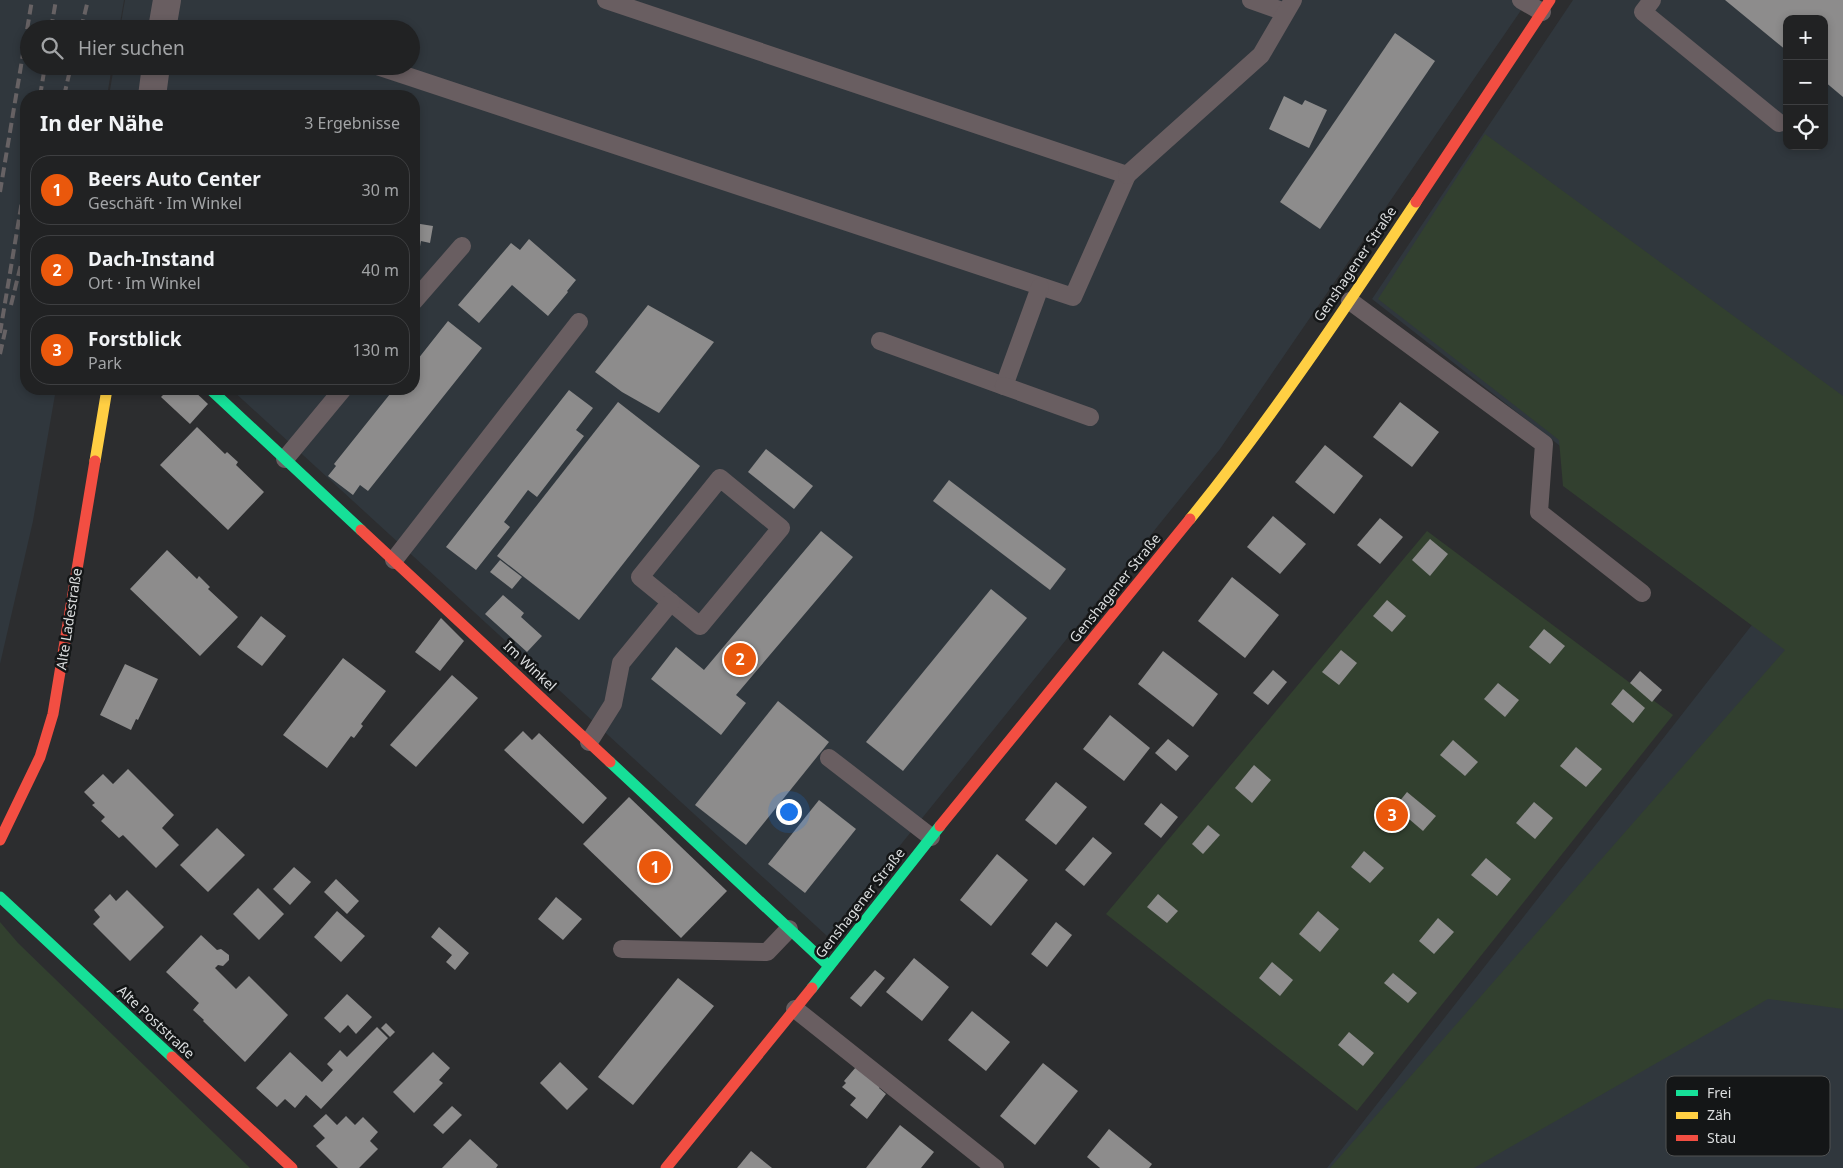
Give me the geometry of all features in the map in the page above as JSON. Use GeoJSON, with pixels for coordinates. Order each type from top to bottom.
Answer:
{"type":"FeatureCollection","features":[{"type":"Feature","properties":{"kind":"street"},"geometry":{"type":"LineString","coordinates":[[164,20],[167,0]]}},
{"type":"Feature","properties":{"kind":"street","name":"Genshagener Straße"},"geometry":{"type":"LineString","coordinates":[[666,1168],[931,837],[1227,474],[1350,301],[1546,6]]}},
{"type":"Feature","properties":{"kind":"street"},"geometry":{"type":"LineString","coordinates":[[153,90],[155,75]]}},
{"type":"Feature","properties":{"kind":"street","name":"Alte Ladestraße"},"geometry":{"type":"LineString","coordinates":[[0,840],[40,757],[53,714],[106,395]]}},
{"type":"Feature","properties":{"kind":"street","name":"Im Winkel"},"geometry":{"type":"LineString","coordinates":[[216,395],[829,966]]}},
{"type":"Feature","properties":{"kind":"street","name":"Alte Poststraße"},"geometry":{"type":"LineString","coordinates":[[0,897],[292,1168]]}},
{"type":"Feature","properties":{"kind":"lane"},"geometry":{"type":"LineString","coordinates":[[606,0],[1127,175]]}},
{"type":"Feature","properties":{"kind":"lane"},"geometry":{"type":"LineString","coordinates":[[404,75],[1073,297],[1127,175],[1261,55],[1289,6],[1251,0]]}},
{"type":"Feature","properties":{"kind":"lane"},"geometry":{"type":"LineString","coordinates":[[1521,0],[1546,6]]}},
{"type":"Feature","properties":{"kind":"lane"},"geometry":{"type":"LineString","coordinates":[[1652,0],[1643,12],[1779,123]]}},
{"type":"Feature","properties":{"kind":"lane"},"geometry":{"type":"LineString","coordinates":[[420,292],[462,246]]}},
{"type":"Feature","properties":{"kind":"lane"},"geometry":{"type":"LineString","coordinates":[[1004,386],[1040,286]]}},
{"type":"Feature","properties":{"kind":"lane"},"geometry":{"type":"LineString","coordinates":[[1350,301],[1544,444],[1539,512],[1642,593]]}},
{"type":"Feature","properties":{"kind":"lane"},"geometry":{"type":"LineString","coordinates":[[394,560],[578,322]]}},
{"type":"Feature","properties":{"kind":"lane"},"geometry":{"type":"LineString","coordinates":[[880,341],[1090,417]]}},
{"type":"Feature","properties":{"kind":"lane"},"geometry":{"type":"LineString","coordinates":[[285,459],[338,395]]}},
{"type":"Feature","properties":{"kind":"lane"},"geometry":{"type":"LineString","coordinates":[[720,478],[781,528],[700,626],[671,602],[640,577],[720,478]]}},
{"type":"Feature","properties":{"kind":"lane"},"geometry":{"type":"LineString","coordinates":[[589,742],[613,704],[621,663],[671,602]]}},
{"type":"Feature","properties":{"kind":"lane"},"geometry":{"type":"LineString","coordinates":[[829,758],[931,837]]}},
{"type":"Feature","properties":{"kind":"lane"},"geometry":{"type":"LineString","coordinates":[[622,948],[768,952],[789,930]]}},
{"type":"Feature","properties":{"kind":"lane"},"geometry":{"type":"LineString","coordinates":[[795,1009],[995,1168]]}},
{"type":"Feature","properties":{"kind":"shaded area"},"geometry":{"type":"Polygon","coordinates":[[[0,0],[124,0],[121,20],[20,20],[20,75],[110,75],[108,90],[20,90],[20,395],[55,395],[33,521],[0,664],[0,0]]]}},
{"type":"Feature","properties":{"kind":"shaded area"},"geometry":{"type":"Polygon","coordinates":[[[125,0],[1528,0],[1220,449],[827,936],[238,395],[420,395],[420,90],[110,90],[112,75],[420,75],[420,20],[122,20],[125,0]]]}},
{"type":"Feature","properties":{"kind":"shaded area"},"geometry":{"type":"Polygon","coordinates":[[[1573,0],[1843,0],[1843,1168],[1327,1168],[1766,607],[1372,299],[1573,0]]]}},
{"type":"Feature","properties":{"kind":"green space"},"geometry":{"type":"Polygon","coordinates":[[[1485,134],[1843,396],[1843,1009],[1768,999],[1474,1168],[1330,1168],[1785,650],[1563,486],[1559,440],[1378,299],[1485,134]]]}},
{"type":"Feature","properties":{"kind":"green space"},"geometry":{"type":"Polygon","coordinates":[[[1427,531],[1673,715],[1357,1111],[1106,914],[1427,531]]]}},
{"type":"Feature","properties":{"kind":"green space"},"geometry":{"type":"Polygon","coordinates":[[[0,922],[18,943],[250,1168],[0,1168],[0,922]]]}},
{"type":"Feature","properties":{"kind":"building"},"geometry":{"type":"Polygon","coordinates":[[[1725,0],[1843,0],[1843,97],[1828,84],[1828,15],[1783,15],[1783,48],[1725,0]]]}},
{"type":"Feature","properties":{"kind":"building"},"geometry":{"type":"Polygon","coordinates":[[[1395,33],[1435,61],[1320,229],[1280,202],[1395,33]]]}},
{"type":"Feature","properties":{"kind":"building"},"geometry":{"type":"Polygon","coordinates":[[[1284,96],[1302,105],[1305,100],[1327,110],[1309,148],[1269,129],[1284,96]]]}},
{"type":"Feature","properties":{"kind":"building"},"geometry":{"type":"Polygon","coordinates":[[[420,224],[433,226],[430,243],[421,241],[420,246],[420,224]]]}},
{"type":"Feature","properties":{"kind":"building"},"geometry":{"type":"Polygon","coordinates":[[[529,239],[576,280],[548,316],[512,285],[479,323],[458,305],[511,243],[520,250],[529,239]]]}},
{"type":"Feature","properties":{"kind":"building"},"geometry":{"type":"Polygon","coordinates":[[[648,305],[714,342],[659,413],[622,392],[595,372],[648,305]]]}},
{"type":"Feature","properties":{"kind":"building"},"geometry":{"type":"Polygon","coordinates":[[[448,321],[482,348],[368,491],[360,485],[353,495],[328,476],[336,466],[334,464],[389,395],[420,395],[420,356],[448,321]]]}},
{"type":"Feature","properties":{"kind":"building"},"geometry":{"type":"Polygon","coordinates":[[[569,390],[593,408],[576,430],[584,436],[537,497],[528,490],[504,522],[510,527],[476,570],[446,547],[569,390]]]}},
{"type":"Feature","properties":{"kind":"building"},"geometry":{"type":"Polygon","coordinates":[[[163,395],[198,395],[208,404],[190,424],[161,397],[163,395]]]}},
{"type":"Feature","properties":{"kind":"building"},"geometry":{"type":"Polygon","coordinates":[[[618,402],[700,466],[579,620],[497,556],[618,402]]]}},
{"type":"Feature","properties":{"kind":"building"},"geometry":{"type":"Polygon","coordinates":[[[1400,402],[1439,432],[1412,467],[1373,437],[1400,402]]]}},
{"type":"Feature","properties":{"kind":"building"},"geometry":{"type":"Polygon","coordinates":[[[197,427],[225,454],[227,452],[238,462],[236,465],[264,492],[228,530],[160,465],[197,427]]]}},
{"type":"Feature","properties":{"kind":"building"},"geometry":{"type":"Polygon","coordinates":[[[1325,445],[1363,476],[1334,514],[1295,482],[1325,445]]]}},
{"type":"Feature","properties":{"kind":"building"},"geometry":{"type":"Polygon","coordinates":[[[766,449],[813,486],[794,509],[748,472],[766,449]]]}},
{"type":"Feature","properties":{"kind":"building"},"geometry":{"type":"Polygon","coordinates":[[[949,480],[1066,569],[1050,590],[933,501],[949,480]]]}},
{"type":"Feature","properties":{"kind":"building"},"geometry":{"type":"Polygon","coordinates":[[[1273,516],[1306,544],[1280,574],[1247,547],[1273,516]]]}},
{"type":"Feature","properties":{"kind":"building"},"geometry":{"type":"Polygon","coordinates":[[[1380,518],[1403,537],[1380,564],[1357,545],[1380,518]]]}},
{"type":"Feature","properties":{"kind":"building"},"geometry":{"type":"Polygon","coordinates":[[[821,531],[853,557],[736,695],[746,703],[721,735],[651,679],[676,647],[704,670],[821,531]]]}},
{"type":"Feature","properties":{"kind":"building"},"geometry":{"type":"Polygon","coordinates":[[[1430,539],[1448,554],[1430,576],[1412,560],[1430,539]]]}},
{"type":"Feature","properties":{"kind":"building"},"geometry":{"type":"Polygon","coordinates":[[[167,550],[197,579],[199,576],[210,587],[208,589],[238,617],[200,656],[130,589],[167,550]]]}},
{"type":"Feature","properties":{"kind":"building"},"geometry":{"type":"Polygon","coordinates":[[[500,560],[522,577],[512,589],[490,572],[500,560]]]}},
{"type":"Feature","properties":{"kind":"building"},"geometry":{"type":"Polygon","coordinates":[[[1232,577],[1279,615],[1245,658],[1198,621],[1232,577]]]}},
{"type":"Feature","properties":{"kind":"building"},"geometry":{"type":"Polygon","coordinates":[[[991,589],[1027,618],[903,771],[866,742],[991,589]]]}},
{"type":"Feature","properties":{"kind":"building"},"geometry":{"type":"Polygon","coordinates":[[[503,595],[524,613],[521,617],[542,636],[527,652],[485,614],[503,595]]]}},
{"type":"Feature","properties":{"kind":"building"},"geometry":{"type":"Polygon","coordinates":[[[1387,600],[1406,616],[1392,632],[1373,616],[1387,600]]]}},
{"type":"Feature","properties":{"kind":"building"},"geometry":{"type":"Polygon","coordinates":[[[261,616],[286,636],[262,666],[237,647],[261,616]]]}},
{"type":"Feature","properties":{"kind":"building"},"geometry":{"type":"Polygon","coordinates":[[[441,618],[464,641],[440,671],[415,652],[441,618]]]}},
{"type":"Feature","properties":{"kind":"building"},"geometry":{"type":"Polygon","coordinates":[[[1544,629],[1565,646],[1550,664],[1529,647],[1544,629]]]}},
{"type":"Feature","properties":{"kind":"building"},"geometry":{"type":"Polygon","coordinates":[[[1341,650],[1357,663],[1339,685],[1322,672],[1341,650]]]}},
{"type":"Feature","properties":{"kind":"building"},"geometry":{"type":"Polygon","coordinates":[[[1163,651],[1218,694],[1193,727],[1138,684],[1163,651]]]}},
{"type":"Feature","properties":{"kind":"building"},"geometry":{"type":"Polygon","coordinates":[[[343,658],[386,691],[361,724],[363,726],[354,738],[351,736],[327,768],[283,735],[343,658]]]}},
{"type":"Feature","properties":{"kind":"building"},"geometry":{"type":"Polygon","coordinates":[[[125,664],[158,679],[138,720],[136,719],[131,730],[100,715],[125,664]]]}},
{"type":"Feature","properties":{"kind":"building"},"geometry":{"type":"Polygon","coordinates":[[[1273,670],[1287,682],[1268,705],[1253,693],[1273,670]]]}},
{"type":"Feature","properties":{"kind":"building"},"geometry":{"type":"Polygon","coordinates":[[[1640,671],[1662,690],[1652,702],[1630,683],[1640,671]]]}},
{"type":"Feature","properties":{"kind":"building"},"geometry":{"type":"Polygon","coordinates":[[[452,675],[478,698],[416,767],[390,745],[452,675]]]}},
{"type":"Feature","properties":{"kind":"building"},"geometry":{"type":"Polygon","coordinates":[[[1498,683],[1519,700],[1505,717],[1484,699],[1498,683]]]}},
{"type":"Feature","properties":{"kind":"building"},"geometry":{"type":"Polygon","coordinates":[[[1623,689],[1645,708],[1633,723],[1611,704],[1623,689]]]}},
{"type":"Feature","properties":{"kind":"building"},"geometry":{"type":"Polygon","coordinates":[[[778,701],[829,742],[746,845],[695,805],[778,701]]]}},
{"type":"Feature","properties":{"kind":"building"},"geometry":{"type":"Polygon","coordinates":[[[1110,715],[1150,748],[1124,781],[1083,749],[1110,715]]]}},
{"type":"Feature","properties":{"kind":"building"},"geometry":{"type":"Polygon","coordinates":[[[523,731],[532,740],[539,733],[607,798],[583,824],[504,750],[523,731]]]}},
{"type":"Feature","properties":{"kind":"building"},"geometry":{"type":"Polygon","coordinates":[[[1168,739],[1189,756],[1176,771],[1155,753],[1168,739]]]}},
{"type":"Feature","properties":{"kind":"building"},"geometry":{"type":"Polygon","coordinates":[[[1453,740],[1478,762],[1465,776],[1440,755],[1453,740]]]}},
{"type":"Feature","properties":{"kind":"building"},"geometry":{"type":"Polygon","coordinates":[[[1576,747],[1602,769],[1586,787],[1560,766],[1576,747]]]}},
{"type":"Feature","properties":{"kind":"building"},"geometry":{"type":"Polygon","coordinates":[[[1254,765],[1271,780],[1252,803],[1235,788],[1254,765]]]}},
{"type":"Feature","properties":{"kind":"building"},"geometry":{"type":"Polygon","coordinates":[[[128,769],[174,815],[162,828],[179,845],[156,868],[123,835],[119,838],[101,821],[105,817],[92,805],[95,803],[84,792],[103,774],[113,784],[128,769]]]}},
{"type":"Feature","properties":{"kind":"building"},"geometry":{"type":"Polygon","coordinates":[[[1056,782],[1087,807],[1056,845],[1025,820],[1056,782]]]}},
{"type":"Feature","properties":{"kind":"building"},"geometry":{"type":"Polygon","coordinates":[[[1407,792],[1436,816],[1423,831],[1395,807],[1407,792]]]}},
{"type":"Feature","properties":{"kind":"building"},"geometry":{"type":"Polygon","coordinates":[[[629,797],[727,891],[681,938],[583,844],[629,797]]]}},
{"type":"Feature","properties":{"kind":"building"},"geometry":{"type":"Polygon","coordinates":[[[819,800],[856,829],[805,893],[768,864],[819,800]]]}},
{"type":"Feature","properties":{"kind":"building"},"geometry":{"type":"Polygon","coordinates":[[[1534,802],[1553,818],[1535,839],[1516,823],[1534,802]]]}},
{"type":"Feature","properties":{"kind":"building"},"geometry":{"type":"Polygon","coordinates":[[[1161,803],[1178,817],[1161,838],[1144,824],[1161,803]]]}},
{"type":"Feature","properties":{"kind":"building"},"geometry":{"type":"Polygon","coordinates":[[[1208,825],[1220,835],[1203,854],[1192,844],[1208,825]]]}},
{"type":"Feature","properties":{"kind":"building"},"geometry":{"type":"Polygon","coordinates":[[[217,828],[245,855],[208,892],[180,865],[217,828]]]}},
{"type":"Feature","properties":{"kind":"building"},"geometry":{"type":"Polygon","coordinates":[[[1093,837],[1112,853],[1084,886],[1065,870],[1093,837]]]}},
{"type":"Feature","properties":{"kind":"building"},"geometry":{"type":"Polygon","coordinates":[[[1364,851],[1384,868],[1370,883],[1351,867],[1364,851]]]}},
{"type":"Feature","properties":{"kind":"building"},"geometry":{"type":"Polygon","coordinates":[[[997,854],[1028,880],[991,926],[960,900],[997,854]]]}},
{"type":"Feature","properties":{"kind":"building"},"geometry":{"type":"Polygon","coordinates":[[[1486,858],[1511,879],[1497,896],[1471,875],[1486,858]]]}},
{"type":"Feature","properties":{"kind":"building"},"geometry":{"type":"Polygon","coordinates":[[[294,867],[311,882],[290,905],[273,889],[294,867]]]}},
{"type":"Feature","properties":{"kind":"building"},"geometry":{"type":"Polygon","coordinates":[[[336,879],[359,901],[347,914],[324,892],[336,879]]]}},
{"type":"Feature","properties":{"kind":"building"},"geometry":{"type":"Polygon","coordinates":[[[258,888],[284,914],[259,940],[233,914],[258,888]]]}},
{"type":"Feature","properties":{"kind":"building"},"geometry":{"type":"Polygon","coordinates":[[[127,890],[164,927],[130,961],[93,924],[100,917],[94,910],[110,894],[116,901],[127,890]]]}},
{"type":"Feature","properties":{"kind":"building"},"geometry":{"type":"Polygon","coordinates":[[[1158,894],[1178,911],[1167,923],[1147,907],[1158,894]]]}},
{"type":"Feature","properties":{"kind":"building"},"geometry":{"type":"Polygon","coordinates":[[[556,897],[582,919],[563,940],[538,919],[556,897]]]}},
{"type":"Feature","properties":{"kind":"building"},"geometry":{"type":"Polygon","coordinates":[[[337,911],[365,936],[341,962],[314,937],[337,911]]]}},
{"type":"Feature","properties":{"kind":"building"},"geometry":{"type":"Polygon","coordinates":[[[1318,911],[1339,929],[1320,952],[1299,934],[1318,911]]]}},
{"type":"Feature","properties":{"kind":"building"},"geometry":{"type":"Polygon","coordinates":[[[1438,918],[1454,932],[1434,954],[1419,941],[1438,918]]]}},
{"type":"Feature","properties":{"kind":"building"},"geometry":{"type":"Polygon","coordinates":[[[1056,922],[1072,935],[1047,967],[1031,954],[1056,922]]]}},
{"type":"Feature","properties":{"kind":"building"},"geometry":{"type":"Polygon","coordinates":[[[439,927],[469,953],[455,970],[446,962],[452,955],[431,937],[439,927]]]}},
{"type":"Feature","properties":{"kind":"building"},"geometry":{"type":"Polygon","coordinates":[[[201,935],[217,950],[221,949],[229,955],[229,960],[223,966],[218,965],[215,968],[236,989],[249,976],[288,1015],[245,1062],[193,1010],[199,1003],[166,972],[201,935]]]}},
{"type":"Feature","properties":{"kind":"building"},"geometry":{"type":"Polygon","coordinates":[[[914,958],[949,987],[922,1021],[886,992],[914,958]]]}},
{"type":"Feature","properties":{"kind":"building"},"geometry":{"type":"Polygon","coordinates":[[[1272,962],[1293,980],[1280,996],[1259,978],[1272,962]]]}},
{"type":"Feature","properties":{"kind":"building"},"geometry":{"type":"Polygon","coordinates":[[[875,970],[885,978],[861,1007],[850,998],[875,970]]]}},
{"type":"Feature","properties":{"kind":"building"},"geometry":{"type":"Polygon","coordinates":[[[1393,973],[1417,993],[1408,1003],[1384,983],[1393,973]]]}},
{"type":"Feature","properties":{"kind":"building"},"geometry":{"type":"Polygon","coordinates":[[[678,978],[714,1006],[633,1105],[598,1077],[678,978]]]}},
{"type":"Feature","properties":{"kind":"building"},"geometry":{"type":"Polygon","coordinates":[[[347,994],[372,1017],[356,1034],[348,1025],[340,1033],[324,1018],[347,994]]]}},
{"type":"Feature","properties":{"kind":"building"},"geometry":{"type":"Polygon","coordinates":[[[972,1011],[1010,1042],[986,1071],[948,1040],[972,1011]]]}},
{"type":"Feature","properties":{"kind":"building"},"geometry":{"type":"Polygon","coordinates":[[[386,1023],[395,1032],[390,1037],[381,1028],[386,1023]]]}},
{"type":"Feature","properties":{"kind":"building"},"geometry":{"type":"Polygon","coordinates":[[[377,1027],[388,1038],[321,1109],[306,1095],[295,1108],[285,1099],[277,1107],[256,1088],[290,1052],[322,1082],[333,1070],[327,1064],[340,1050],[347,1057],[377,1027]]]}},
{"type":"Feature","properties":{"kind":"building"},"geometry":{"type":"Polygon","coordinates":[[[1349,1032],[1374,1053],[1363,1066],[1338,1045],[1349,1032]]]}},
{"type":"Feature","properties":{"kind":"building"},"geometry":{"type":"Polygon","coordinates":[[[433,1052],[450,1068],[439,1080],[443,1083],[414,1113],[393,1092],[433,1052]]]}},
{"type":"Feature","properties":{"kind":"building"},"geometry":{"type":"Polygon","coordinates":[[[560,1062],[588,1089],[567,1110],[540,1083],[560,1062]]]}},
{"type":"Feature","properties":{"kind":"building"},"geometry":{"type":"Polygon","coordinates":[[[1043,1063],[1078,1091],[1035,1145],[1000,1116],[1043,1063]]]}},
{"type":"Feature","properties":{"kind":"building"},"geometry":{"type":"Polygon","coordinates":[[[856,1067],[880,1086],[879,1088],[886,1094],[867,1119],[850,1105],[856,1098],[842,1087],[846,1083],[844,1081],[856,1067]]]}},
{"type":"Feature","properties":{"kind":"building"},"geometry":{"type":"Polygon","coordinates":[[[452,1106],[462,1115],[443,1134],[433,1125],[452,1106]]]}},
{"type":"Feature","properties":{"kind":"building"},"geometry":{"type":"Polygon","coordinates":[[[326,1114],[337,1125],[346,1116],[355,1125],[363,1117],[378,1132],[370,1141],[378,1149],[359,1168],[338,1168],[316,1146],[325,1138],[313,1126],[326,1114]]]}},
{"type":"Feature","properties":{"kind":"building"},"geometry":{"type":"Polygon","coordinates":[[[900,1125],[934,1152],[921,1168],[866,1168],[900,1125]]]}},
{"type":"Feature","properties":{"kind":"building"},"geometry":{"type":"Polygon","coordinates":[[[1109,1129],[1152,1164],[1149,1168],[1100,1168],[1087,1157],[1109,1129]]]}},
{"type":"Feature","properties":{"kind":"building"},"geometry":{"type":"Polygon","coordinates":[[[470,1139],[498,1165],[496,1168],[442,1168],[470,1139]]]}},
{"type":"Feature","properties":{"kind":"building"},"geometry":{"type":"Polygon","coordinates":[[[751,1151],[772,1168],[737,1168],[751,1151]]]}},
{"type":"Feature","properties":{"kind":"railway"},"geometry":{"type":"LineString","coordinates":[[29,20],[32,0]]}},
{"type":"Feature","properties":{"kind":"railway"},"geometry":{"type":"LineString","coordinates":[[53,20],[56,0]]}},
{"type":"Feature","properties":{"kind":"railway"},"geometry":{"type":"LineString","coordinates":[[83,20],[88,0]]}},
{"type":"Feature","properties":{"kind":"railway"},"geometry":{"type":"LineString","coordinates":[[0,192],[20,72]]}},
{"type":"Feature","properties":{"kind":"railway"},"geometry":{"type":"LineString","coordinates":[[41,90],[44,75]]}},
{"type":"Feature","properties":{"kind":"railway"},"geometry":{"type":"LineString","coordinates":[[65,90],[69,75]]}},
{"type":"Feature","properties":{"kind":"railway"},"geometry":{"type":"LineString","coordinates":[[0,333],[20,213]]}},
{"type":"Feature","properties":{"kind":"railway"},"geometry":{"type":"LineString","coordinates":[[11,305],[20,268]]}},
{"type":"Feature","properties":{"kind":"railway"},"geometry":{"type":"LineString","coordinates":[[0,354],[6,327]]}},
{"type":"Feature","properties":{"kind":"traffic: fast"},"geometry":{"type":"LineString","coordinates":[[216,395],[361,530]]}},
{"type":"Feature","properties":{"kind":"traffic: fast"},"geometry":{"type":"LineString","coordinates":[[610,762],[829,966]]}},
{"type":"Feature","properties":{"kind":"traffic: fast"},"geometry":{"type":"LineString","coordinates":[[812,988],[940,826]]}},
{"type":"Feature","properties":{"kind":"traffic: fast"},"geometry":{"type":"LineString","coordinates":[[0,897],[172,1057]]}},
{"type":"Feature","properties":{"kind":"traffic: slow"},"geometry":{"type":"LineString","coordinates":[[1190,519],[1279,403],[1416,202]]}},
{"type":"Feature","properties":{"kind":"traffic: slow"},"geometry":{"type":"LineString","coordinates":[[95,461],[106,395]]}},
{"type":"Feature","properties":{"kind":"traffic: jam"},"geometry":{"type":"LineString","coordinates":[[1416,202],[1550,0]]}},
{"type":"Feature","properties":{"kind":"traffic: jam"},"geometry":{"type":"LineString","coordinates":[[0,840],[40,757],[53,714],[95,461]]}},
{"type":"Feature","properties":{"kind":"traffic: jam"},"geometry":{"type":"LineString","coordinates":[[940,826],[1190,519]]}},
{"type":"Feature","properties":{"kind":"traffic: jam"},"geometry":{"type":"LineString","coordinates":[[361,530],[610,762]]}},
{"type":"Feature","properties":{"kind":"traffic: jam"},"geometry":{"type":"LineString","coordinates":[[666,1168],[812,988]]}},
{"type":"Feature","properties":{"kind":"traffic: jam"},"geometry":{"type":"LineString","coordinates":[[172,1057],[292,1168]]}},
{"type":"Feature","properties":{"kind":"place","name":"Dach-Instand"},"geometry":{"type":"Point","coordinates":[740,659]}},
{"type":"Feature","properties":{"kind":"place","name":"Forstblick"},"geometry":{"type":"Point","coordinates":[1392,815]}},
{"type":"Feature","properties":{"kind":"place","name":"Beers Auto Center"},"geometry":{"type":"Point","coordinates":[655,867]}}]}
